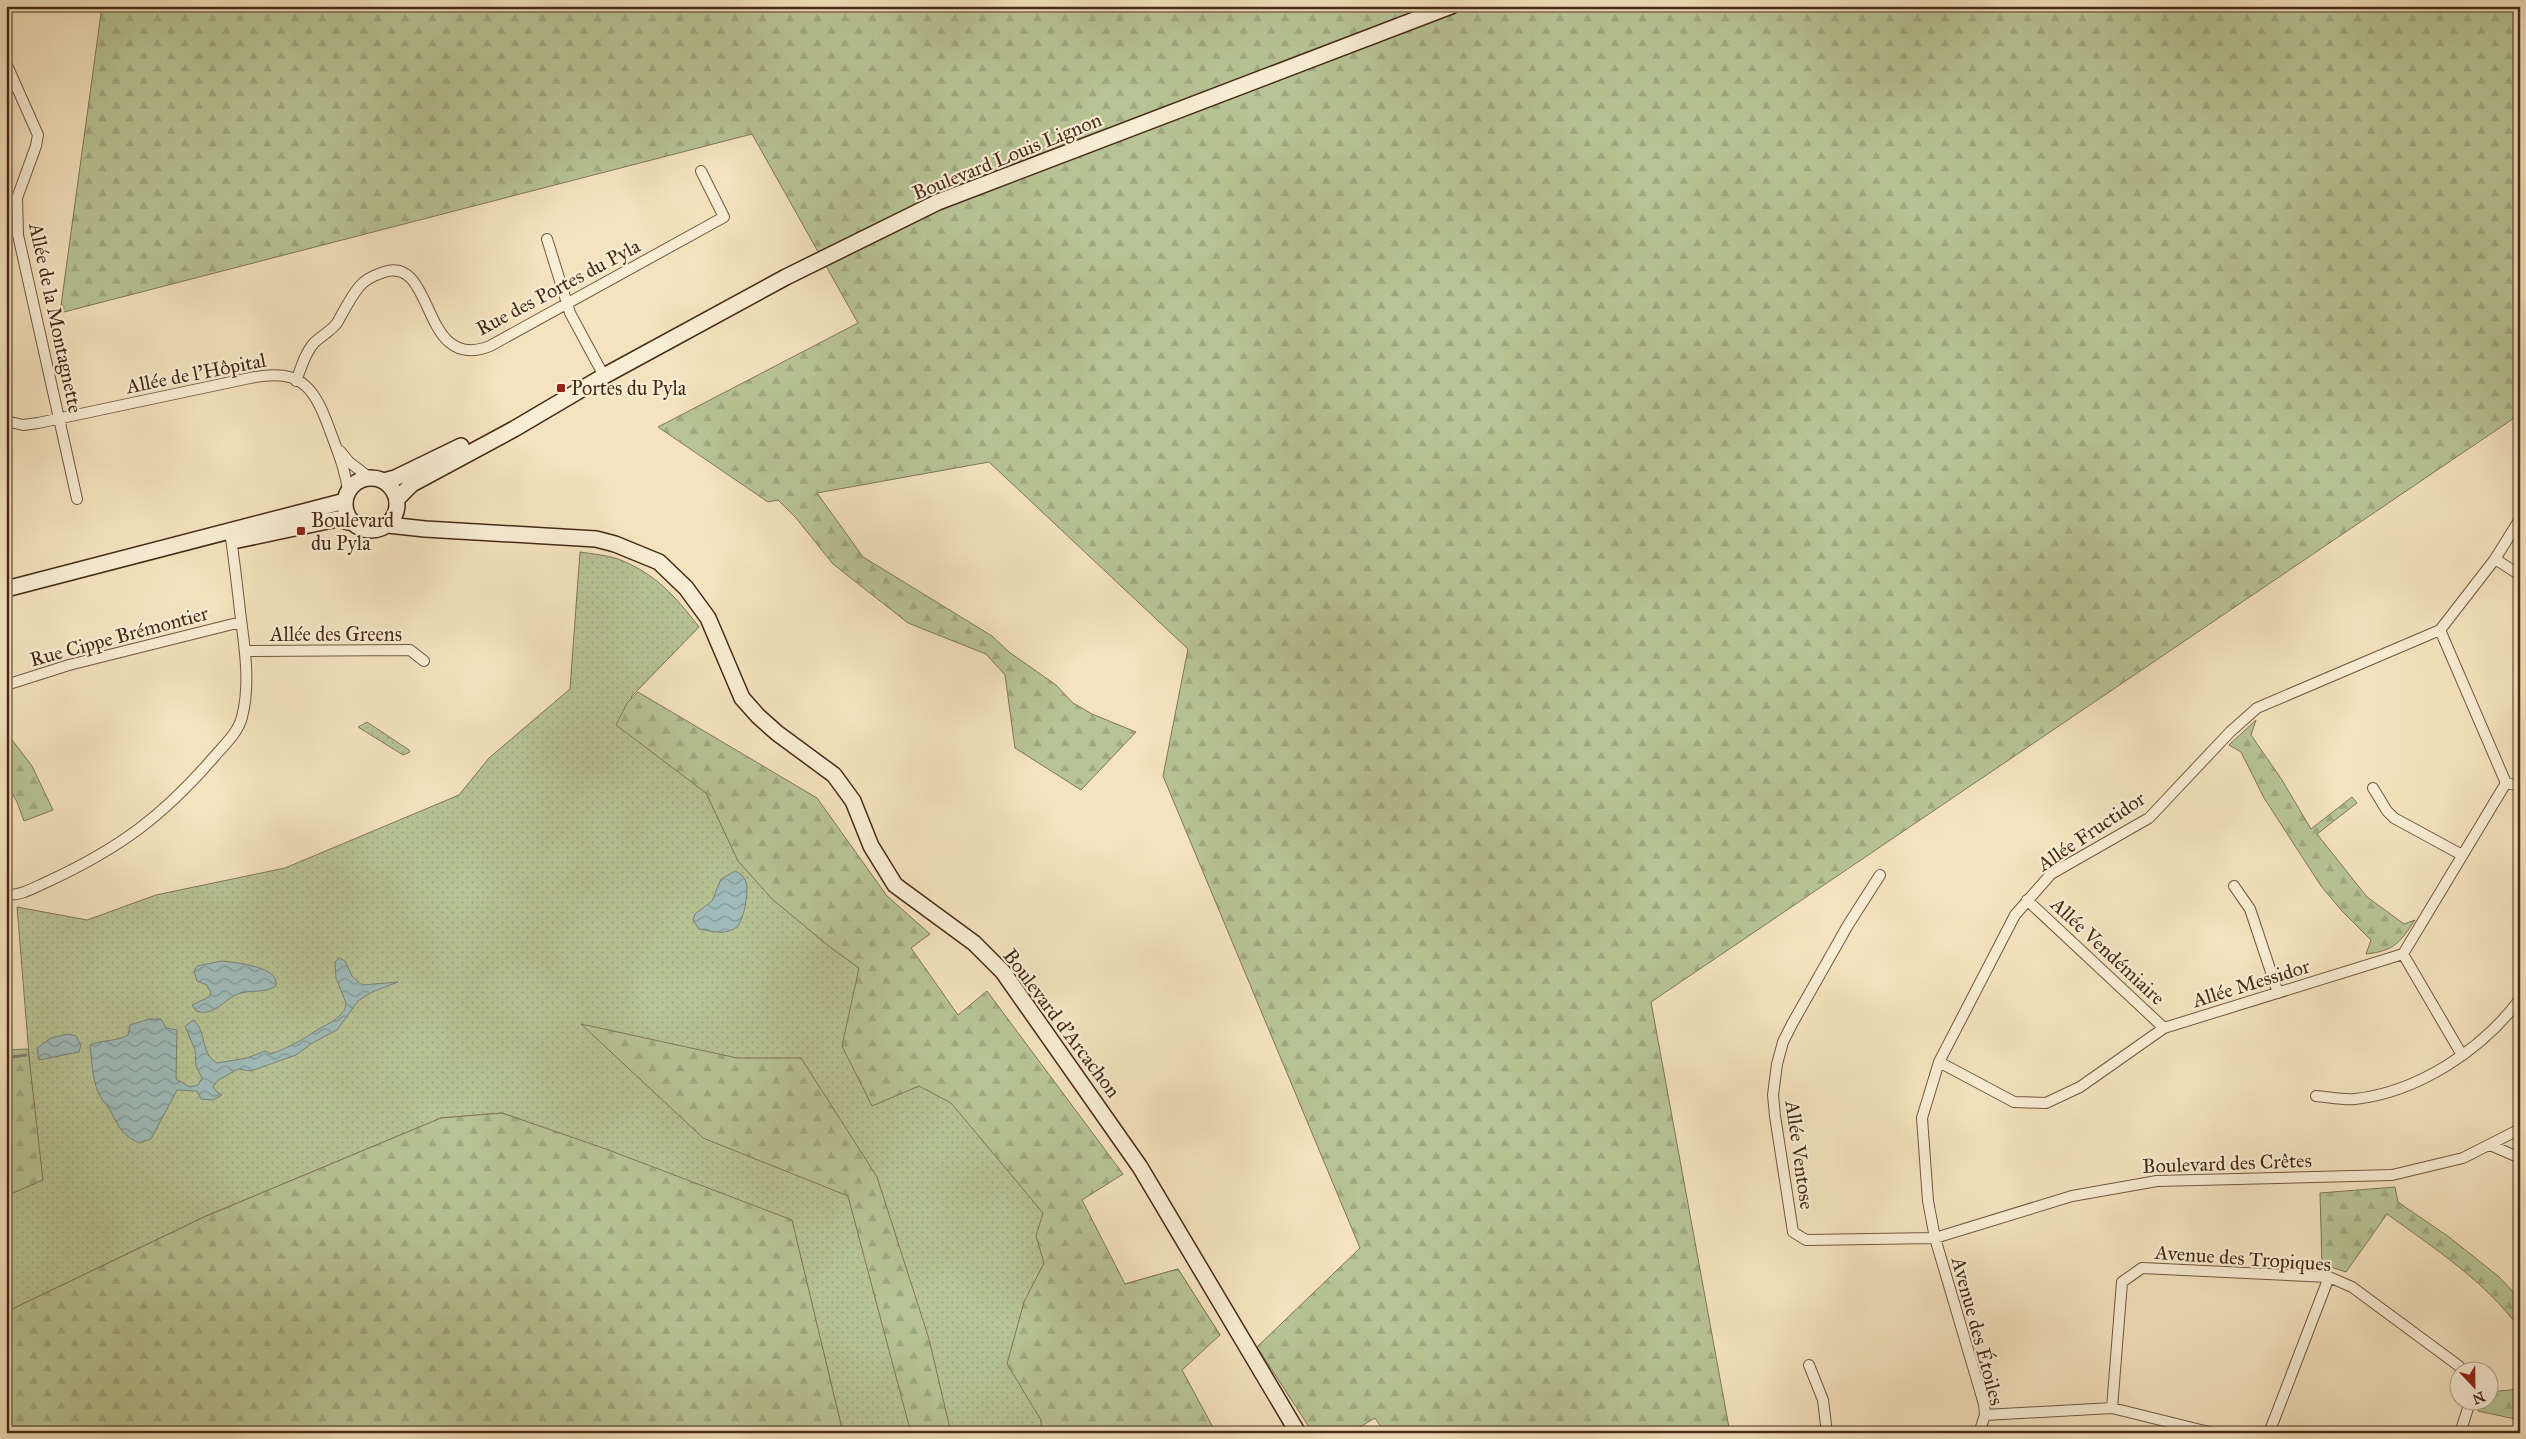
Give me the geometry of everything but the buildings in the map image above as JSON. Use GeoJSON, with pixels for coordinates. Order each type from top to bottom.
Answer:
{"type":"FeatureCollection","features":[{"type":"Feature","properties":{"kind":"main road","name":"Boulevard Louis Lignon"},"geometry":{"type":"LineString","coordinates":[[600,379],[786,277],[938,202],[1451,6]]}},
{"type":"Feature","properties":{"kind":"main road"},"geometry":{"type":"LineString","coordinates":[[353,523],[346,513],[346,497],[353,485],[398,477],[600,379]]}},
{"type":"Feature","properties":{"kind":"main road"},"geometry":{"type":"LineString","coordinates":[[230,536],[337,519],[353,523],[366,530],[374,530],[388,524],[396,513],[397,502],[412,484],[514,429],[600,379]]}},
{"type":"Feature","properties":{"kind":"main road"},"geometry":{"type":"LineString","coordinates":[[377,480],[393,490],[397,502],[410,522],[425,530]]}},
{"type":"Feature","properties":{"kind":"main road"},"geometry":{"type":"LineString","coordinates":[[6,589],[92,568],[115,567],[230,536],[346,497]]}},
{"type":"Feature","properties":{"kind":"main road","name":"Boulevard d'Arcachon"},"geometry":{"type":"LineString","coordinates":[[388,524],[425,530],[596,539],[615,544],[660,562],[686,588],[708,618],[742,698],[777,733],[834,775],[853,801],[871,846],[895,885],[974,943],[1003,972],[1014,987],[1140,1167],[1298,1433]]}},
{"type":"Feature","properties":{"kind":"street","name":"Allée de la Montagnette"},"geometry":{"type":"LineString","coordinates":[[6,63],[37,128],[36,146],[17,198],[18,228],[77,499]]}},
{"type":"Feature","properties":{"kind":"street","name":"Rue des Portes du Pyla"},"geometry":{"type":"LineString","coordinates":[[296,380],[308,351],[336,324],[359,287],[368,279],[385,271],[398,271],[413,280],[445,338],[454,348],[477,350],[490,346],[724,218],[701,171]]}},
{"type":"Feature","properties":{"kind":"street"},"geometry":{"type":"LineString","coordinates":[[547,239],[567,304],[600,379]]}},
{"type":"Feature","properties":{"kind":"street","name":"Allée de l’Hôpital"},"geometry":{"type":"LineString","coordinates":[[6,421],[23,425],[59,420],[270,374],[281,374],[296,380],[317,399],[345,474],[346,497]]}},
{"type":"Feature","properties":{"kind":"street","name":"Allée de l’Hôpital"},"geometry":{"type":"LineString","coordinates":[[334,441],[349,462],[377,480]]}},
{"type":"Feature","properties":{"kind":"street","name":"Allée Fructidor"},"geometry":{"type":"LineString","coordinates":[[1934,1238],[1928,1201],[1922,1118],[1939,1062],[2015,915],[2027,900],[2051,874],[2149,818],[2230,732],[2257,708],[2440,630],[2495,559],[2520,519]]}},
{"type":"Feature","properties":{"kind":"street"},"geometry":{"type":"LineString","coordinates":[[6,895],[15,896],[100,856],[135,833],[166,808],[208,764],[239,726],[244,706],[245,651],[230,536]]}},
{"type":"Feature","properties":{"kind":"street"},"geometry":{"type":"LineString","coordinates":[[2495,559],[2520,575]]}},
{"type":"Feature","properties":{"kind":"street","name":"Rue Cippe Brémontier"},"geometry":{"type":"LineString","coordinates":[[6,685],[106,655],[241,622]]}},
{"type":"Feature","properties":{"kind":"street"},"geometry":{"type":"LineString","coordinates":[[2440,630],[2506,783]]}},
{"type":"Feature","properties":{"kind":"street","name":"Allée des Greens"},"geometry":{"type":"LineString","coordinates":[[245,651],[410,650],[424,662]]}},
{"type":"Feature","properties":{"kind":"street"},"geometry":{"type":"LineString","coordinates":[[2506,783],[2520,786]]}},
{"type":"Feature","properties":{"kind":"street"},"geometry":{"type":"LineString","coordinates":[[2462,1055],[2403,954],[2506,783]]}},
{"type":"Feature","properties":{"kind":"street"},"geometry":{"type":"LineString","coordinates":[[2373,788],[2387,811],[2394,818],[2462,855]]}},
{"type":"Feature","properties":{"kind":"street","name":"Allée Ventose"},"geometry":{"type":"LineString","coordinates":[[1880,875],[1848,925],[1783,1042],[1777,1064],[1773,1095],[1775,1116],[1793,1232],[1806,1240],[1934,1238]]}},
{"type":"Feature","properties":{"kind":"street"},"geometry":{"type":"LineString","coordinates":[[2234,886],[2250,909],[2278,993]]}},
{"type":"Feature","properties":{"kind":"street","name":"Allée Vendémiaire"},"geometry":{"type":"LineString","coordinates":[[2027,900],[2164,1028]]}},
{"type":"Feature","properties":{"kind":"street","name":"Allée Messidor"},"geometry":{"type":"LineString","coordinates":[[1939,1062],[2014,1102],[2046,1103],[2080,1087],[2164,1028],[2403,954]]}},
{"type":"Feature","properties":{"kind":"street"},"geometry":{"type":"LineString","coordinates":[[2316,1096],[2353,1099],[2379,1095],[2439,1070],[2462,1055],[2488,1034],[2520,1000]]}},
{"type":"Feature","properties":{"kind":"street","name":"Boulevard des Crêtes"},"geometry":{"type":"LineString","coordinates":[[1934,1238],[2072,1196],[2157,1181],[2392,1175],[2463,1158],[2520,1129]]}},
{"type":"Feature","properties":{"kind":"street"},"geometry":{"type":"LineString","coordinates":[[2490,1145],[2520,1158]]}},
{"type":"Feature","properties":{"kind":"street","name":"Avenue des Étoiles"},"geometry":{"type":"LineString","coordinates":[[1934,1238],[1984,1404],[1985,1415],[1979,1433]]}},
{"type":"Feature","properties":{"kind":"street","name":"Avenue des Tropiques"},"geometry":{"type":"LineString","coordinates":[[2112,1408],[2122,1282],[2142,1268],[2329,1277],[2352,1287],[2454,1362]]}},
{"type":"Feature","properties":{"kind":"street"},"geometry":{"type":"LineString","coordinates":[[2269,1433],[2329,1277]]}},
{"type":"Feature","properties":{"kind":"street"},"geometry":{"type":"LineString","coordinates":[[1809,1365],[1823,1400],[1827,1433]]}},
{"type":"Feature","properties":{"kind":"street"},"geometry":{"type":"LineString","coordinates":[[1985,1415],[2112,1408],[2214,1433]]}},
{"type":"Feature","properties":{"kind":"street"},"geometry":{"type":"LineString","coordinates":[[2460,1433],[2467,1412]]}},
{"type":"Feature","properties":{"kind":"green space"},"geometry":{"type":"Polygon","coordinates":[[[102,6],[2520,6],[2520,414],[1651,1002],[1730,1433],[1385,1433],[1375,1418],[1350,1433],[1313,1433],[1257,1347],[1360,1248],[1163,776],[1188,649],[989,462],[817,493],[863,557],[992,636],[1009,652],[1056,685],[1073,703],[1092,714],[1136,732],[1081,790],[1015,748],[1005,675],[986,654],[908,623],[833,564],[796,518],[778,500],[768,502],[658,427],[858,323],[752,134],[60,313],[102,6]]]}},
{"type":"Feature","properties":{"kind":"green space"},"geometry":{"type":"Polygon","coordinates":[[[580,552],[618,559],[643,571],[673,596],[699,627],[631,697],[674,728],[773,899],[830,947],[859,968],[1125,1284],[1178,1269],[1220,1335],[1041,1420],[1042,1433],[843,1433],[791,1220],[502,1113],[441,1118],[204,1217],[6,1312],[6,1175],[38,1165],[17,907],[87,920],[156,895],[285,868],[459,795],[489,758],[570,689],[580,552]]]}},
{"type":"Feature","properties":{"kind":"green space"},"geometry":{"type":"Polygon","coordinates":[[[638,692],[817,798],[887,896],[930,934],[911,948],[958,1015],[987,991],[1123,1174],[1082,1200],[1125,1284],[1178,1269],[1220,1335],[1182,1370],[1216,1433],[1042,1433],[1041,1420],[1007,1364],[1024,1302],[1044,1263],[1036,1236],[1043,1213],[951,1103],[919,1086],[872,1106],[842,1046],[859,968],[830,947],[772,899],[738,861],[706,793],[616,725],[627,703],[638,692]]]}},
{"type":"Feature","properties":{"kind":"green space"},"geometry":{"type":"Polygon","coordinates":[[[2256,720],[2251,735],[2282,780],[2311,829],[2352,797],[2357,803],[2317,834],[2367,897],[2404,924],[2415,920],[2401,940],[2390,948],[2366,954],[2371,940],[2342,911],[2321,886],[2264,798],[2241,752],[2229,745],[2256,720]]]}},
{"type":"Feature","properties":{"kind":"green space"},"geometry":{"type":"Polygon","coordinates":[[[367,722],[410,752],[403,755],[358,727],[367,722]]]}},
{"type":"Feature","properties":{"kind":"green space"},"geometry":{"type":"Polygon","coordinates":[[[6,732],[32,766],[53,810],[24,821],[17,802],[6,782],[6,732]]]}},
{"type":"Feature","properties":{"kind":"green space"},"geometry":{"type":"Polygon","coordinates":[[[581,1024],[737,1058],[801,1058],[877,1177],[929,1339],[951,1433],[911,1433],[848,1196],[703,1138],[581,1024]]]}},
{"type":"Feature","properties":{"kind":"green space"},"geometry":{"type":"Polygon","coordinates":[[[28,1049],[43,1180],[6,1196],[6,1050],[28,1049]]]}},
{"type":"Feature","properties":{"kind":"green space"},"geometry":{"type":"Polygon","coordinates":[[[502,1113],[606,1149],[792,1220],[843,1433],[6,1433],[6,1312],[204,1217],[441,1118],[502,1113]]]}},
{"type":"Feature","properties":{"kind":"green space"},"geometry":{"type":"Polygon","coordinates":[[[2395,1187],[2398,1202],[2449,1237],[2498,1276],[2520,1299],[2520,1329],[2475,1280],[2387,1214],[2346,1272],[2322,1264],[2320,1193],[2395,1187]]]}},
{"type":"Feature","properties":{"kind":"green space"},"geometry":{"type":"Polygon","coordinates":[[[2520,1389],[2520,1420],[2483,1412],[2498,1412],[2498,1391],[2520,1389]]]}},
{"type":"Feature","properties":{"kind":"water"},"geometry":{"type":"Polygon","coordinates":[[[735,871],[743,876],[747,887],[745,907],[738,926],[730,931],[721,932],[699,929],[693,920],[695,914],[712,901],[721,879],[735,871]]]}},
{"type":"Feature","properties":{"kind":"water"},"geometry":{"type":"Polygon","coordinates":[[[339,958],[345,961],[352,976],[362,985],[398,982],[372,992],[358,1001],[337,1030],[312,1043],[296,1055],[251,1071],[238,1069],[217,1081],[213,1087],[222,1095],[213,1100],[201,1099],[197,1091],[177,1090],[151,1139],[139,1143],[122,1130],[98,1092],[93,1072],[90,1045],[115,1040],[128,1035],[130,1025],[149,1019],[161,1019],[166,1028],[177,1030],[176,1079],[190,1087],[198,1085],[202,1078],[196,1066],[195,1050],[185,1026],[194,1020],[201,1031],[208,1054],[217,1063],[247,1058],[265,1051],[271,1054],[298,1042],[331,1022],[345,1009],[346,1003],[336,978],[335,962],[339,958]]]}},
{"type":"Feature","properties":{"kind":"water"},"geometry":{"type":"Polygon","coordinates":[[[222,961],[264,970],[275,979],[276,986],[267,990],[238,994],[208,1012],[196,1011],[192,1005],[209,997],[211,993],[207,985],[197,981],[194,971],[197,966],[222,961]]]}},
{"type":"Feature","properties":{"kind":"water"},"geometry":{"type":"Polygon","coordinates":[[[68,1034],[76,1036],[81,1045],[79,1052],[39,1060],[37,1048],[51,1038],[68,1034]]]}},
{"type":"Feature","properties":{"kind":"waterway"},"geometry":{"type":"LineString","coordinates":[[6,1058],[26,1055]]}},
{"type":"Feature","properties":{"kind":"place","name":"Portes du Pyla"},"geometry":{"type":"Point","coordinates":[561,388]}},
{"type":"Feature","properties":{"kind":"place","name":"Boulevard du Pyla"},"geometry":{"type":"Point","coordinates":[301,531]}}]}
